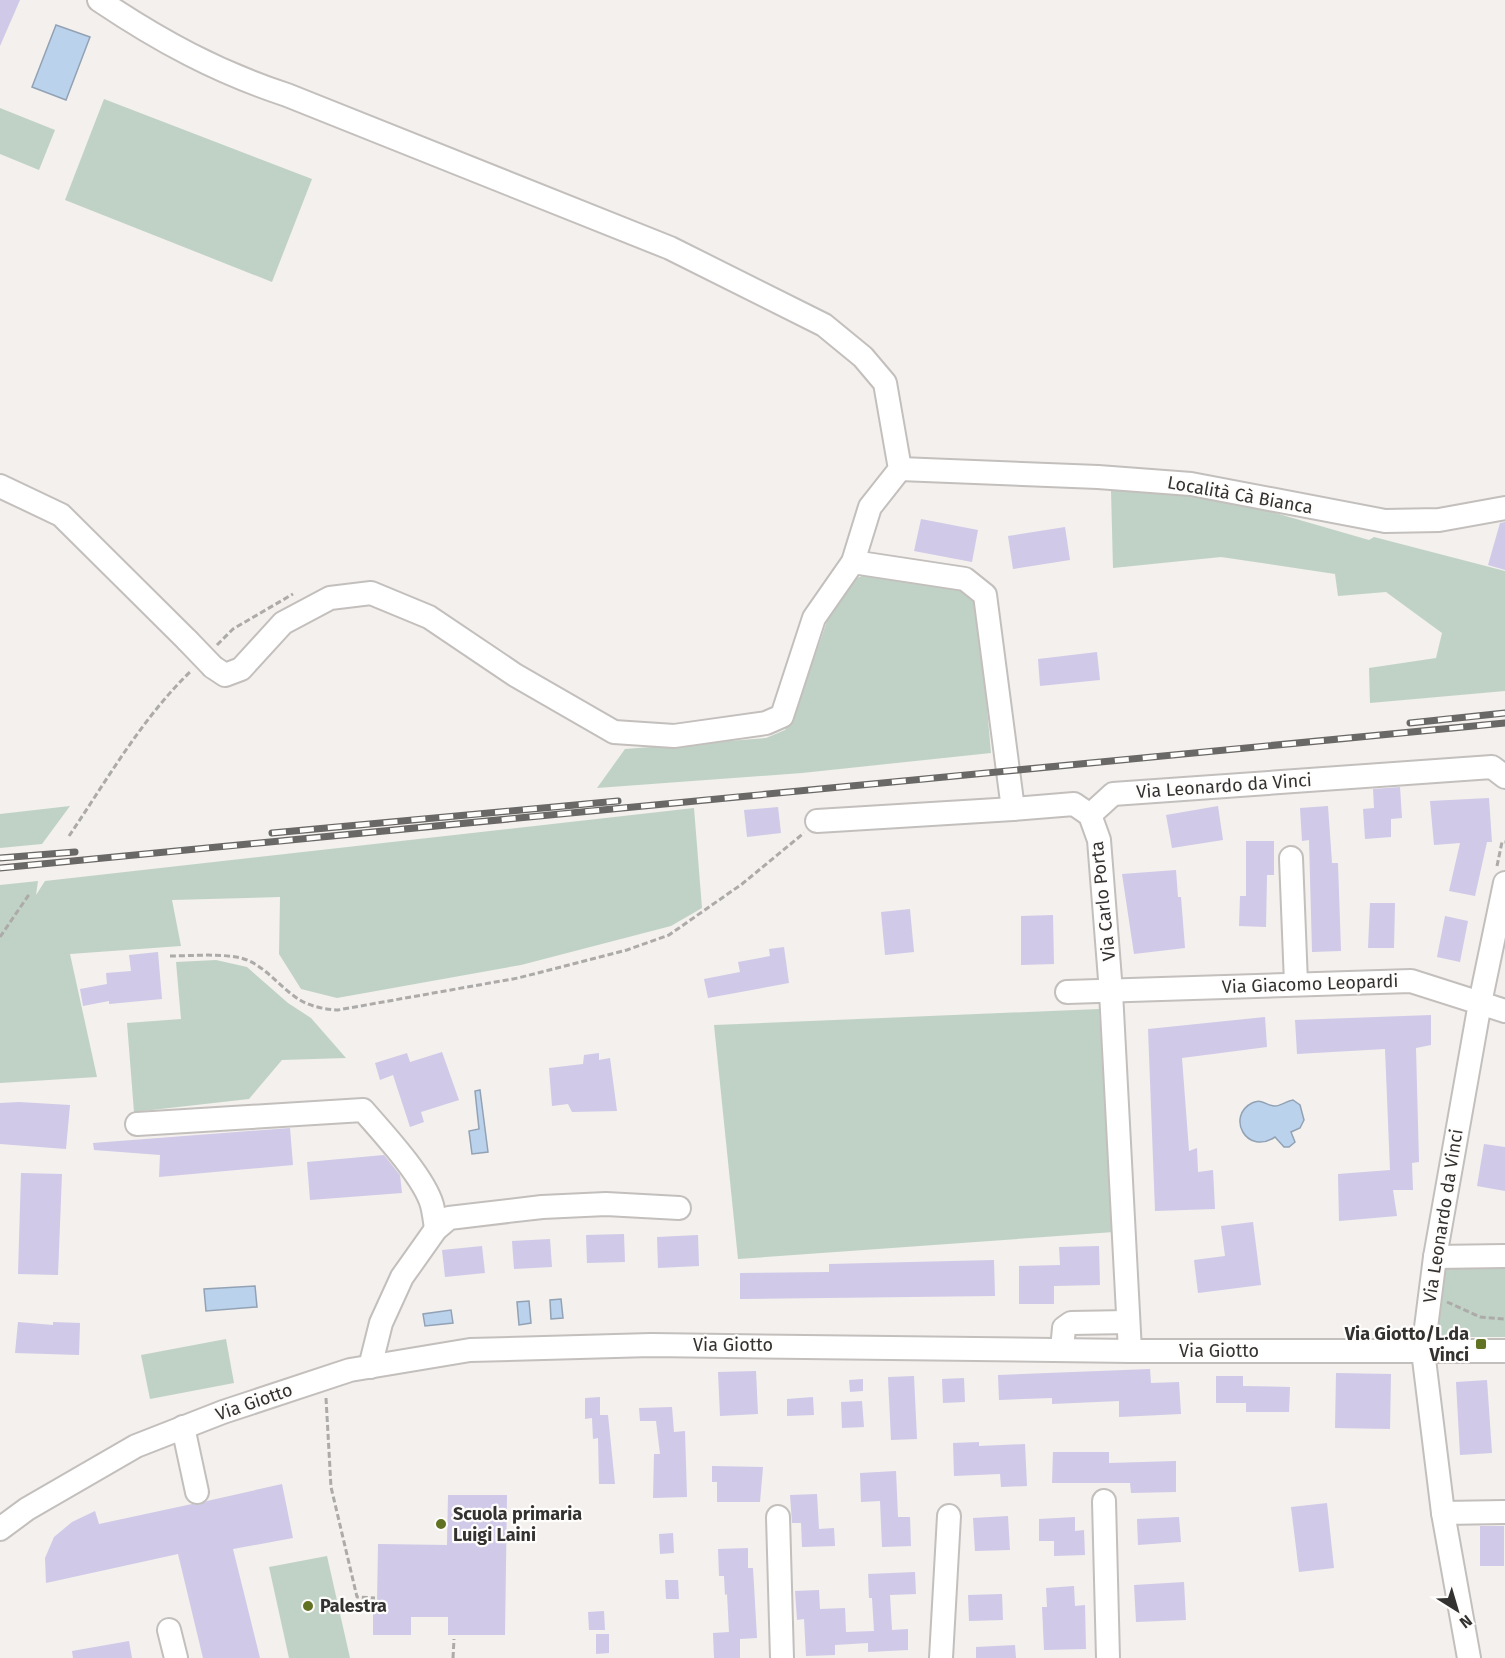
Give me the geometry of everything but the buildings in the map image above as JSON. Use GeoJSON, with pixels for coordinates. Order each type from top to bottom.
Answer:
{"type":"FeatureCollection","features":[{"type":"Feature","properties":{"kind":"street"},"geometry":{"type":"LineString","coordinates":[[0,486],[61,515],[213,667],[225,675],[241,669],[283,623],[330,598],[371,593],[429,616],[515,675],[614,732],[674,736],[766,723],[782,716],[814,618],[853,562],[870,507],[900,469],[885,383],[863,357],[824,325],[670,248],[287,95],[233,77],[189,55],[99,0]]}},
{"type":"Feature","properties":{"kind":"street","name":"Località Cà Bianca"},"geometry":{"type":"LineString","coordinates":[[900,469],[1098,477],[1191,484],[1384,521],[1438,520],[1505,508]]}},
{"type":"Feature","properties":{"kind":"street"},"geometry":{"type":"LineString","coordinates":[[853,562],[965,579],[985,595],[1013,809]]}},
{"type":"Feature","properties":{"kind":"street","name":"Via Leonardo da Vinci"},"geometry":{"type":"LineString","coordinates":[[1090,815],[1113,794],[1492,767],[1505,777]]}},
{"type":"Feature","properties":{"kind":"street","name":"Via Carlo Porta"},"geometry":{"type":"LineString","coordinates":[[817,821],[1074,804],[1090,815],[1099,840],[1112,992],[1130,1350]]}},
{"type":"Feature","properties":{"kind":"street"},"geometry":{"type":"LineString","coordinates":[[1291,858],[1296,983]]}},
{"type":"Feature","properties":{"kind":"street","name":"Via Leonardo da Vinci"},"geometry":{"type":"LineString","coordinates":[[1469,1658],[1443,1513],[1423,1351],[1435,1257],[1480,1003],[1505,883]]}},
{"type":"Feature","properties":{"kind":"street","name":"Via Giacomo Leopardi"},"geometry":{"type":"LineString","coordinates":[[1067,992],[1411,981],[1505,1011]]}},
{"type":"Feature","properties":{"kind":"street"},"geometry":{"type":"LineString","coordinates":[[137,1124],[363,1110],[390,1141],[424,1188],[432,1204],[436,1228]]}},
{"type":"Feature","properties":{"kind":"street"},"geometry":{"type":"LineString","coordinates":[[370,1367],[381,1323],[402,1277],[436,1228],[449,1218],[542,1207],[606,1204],[680,1208]]}},
{"type":"Feature","properties":{"kind":"street"},"geometry":{"type":"LineString","coordinates":[[1435,1257],[1505,1256]]}},
{"type":"Feature","properties":{"kind":"street"},"geometry":{"type":"LineString","coordinates":[[1062,1349],[1064,1328],[1071,1323],[1128,1322]]}},
{"type":"Feature","properties":{"kind":"street","name":"Via Giotto"},"geometry":{"type":"LineString","coordinates":[[0,1529],[27,1509],[136,1446],[183,1427],[323,1379],[370,1367],[470,1350],[651,1345],[1505,1351]]}},
{"type":"Feature","properties":{"kind":"street"},"geometry":{"type":"LineString","coordinates":[[183,1427],[197,1492]]}},
{"type":"Feature","properties":{"kind":"street"},"geometry":{"type":"LineString","coordinates":[[1104,1501],[1108,1658]]}},
{"type":"Feature","properties":{"kind":"street"},"geometry":{"type":"LineString","coordinates":[[1443,1513],[1505,1512]]}},
{"type":"Feature","properties":{"kind":"street"},"geometry":{"type":"LineString","coordinates":[[941,1658],[949,1516]]}},
{"type":"Feature","properties":{"kind":"street"},"geometry":{"type":"LineString","coordinates":[[778,1517],[782,1658]]}},
{"type":"Feature","properties":{"kind":"street"},"geometry":{"type":"LineString","coordinates":[[169,1630],[176,1658]]}},
{"type":"Feature","properties":{"kind":"path"},"geometry":{"type":"LineString","coordinates":[[170,956],[242,958],[266,972],[294,997],[320,1008],[338,1010],[518,978],[627,950],[669,935],[786,850],[817,821]]}},
{"type":"Feature","properties":{"kind":"path"},"geometry":{"type":"LineString","coordinates":[[0,937],[30,893]]}},
{"type":"Feature","properties":{"kind":"path"},"geometry":{"type":"LineString","coordinates":[[1429,1294],[1480,1317],[1505,1319]]}},
{"type":"Feature","properties":{"kind":"path"},"geometry":{"type":"LineString","coordinates":[[323,1379],[328,1407],[333,1498],[357,1597],[375,1598]]}},
{"type":"Feature","properties":{"kind":"path"},"geometry":{"type":"LineString","coordinates":[[453,1658],[454,1639]]}},
{"type":"Feature","properties":{"kind":"green space"},"geometry":{"type":"Polygon","coordinates":[[[104,99],[312,179],[272,282],[65,200],[104,99]]]}},
{"type":"Feature","properties":{"kind":"green space"},"geometry":{"type":"Polygon","coordinates":[[[0,108],[55,130],[39,170],[0,154],[0,108]]]}},
{"type":"Feature","properties":{"kind":"green space"},"geometry":{"type":"Polygon","coordinates":[[[1111,490],[1187,494],[1272,512],[1369,540],[1374,537],[1505,571],[1505,691],[1370,703],[1369,668],[1436,658],[1442,633],[1386,592],[1338,596],[1335,574],[1221,557],[1113,568],[1111,490]]]}},
{"type":"Feature","properties":{"kind":"green space"},"geometry":{"type":"Polygon","coordinates":[[[869,573],[959,585],[971,594],[978,605],[991,753],[802,773],[597,788],[625,749],[766,738],[785,730],[795,713],[834,601],[850,581],[869,573]]]}},
{"type":"Feature","properties":{"kind":"green space"},"geometry":{"type":"Polygon","coordinates":[[[70,806],[42,844],[0,848],[0,814],[70,806]]]}},
{"type":"Feature","properties":{"kind":"green space"},"geometry":{"type":"Polygon","coordinates":[[[694,808],[702,908],[671,926],[521,965],[337,998],[301,989],[279,954],[280,897],[172,900],[181,946],[70,954],[97,1077],[0,1083],[0,885],[38,881],[36,895],[45,881],[694,808]]]}},
{"type":"Feature","properties":{"kind":"green space"},"geometry":{"type":"Polygon","coordinates":[[[216,960],[247,967],[288,1003],[311,1018],[346,1058],[282,1060],[249,1099],[134,1112],[127,1023],[181,1019],[176,962],[216,960]]]}},
{"type":"Feature","properties":{"kind":"green space"},"geometry":{"type":"Polygon","coordinates":[[[1099,1009],[1114,1232],[738,1259],[714,1025],[1099,1009]]]}},
{"type":"Feature","properties":{"kind":"green space"},"geometry":{"type":"Polygon","coordinates":[[[1443,1265],[1505,1265],[1505,1337],[1437,1337],[1443,1265]]]}},
{"type":"Feature","properties":{"kind":"green space"},"geometry":{"type":"Polygon","coordinates":[[[226,1339],[234,1383],[150,1399],[141,1355],[226,1339]]]}},
{"type":"Feature","properties":{"kind":"green space","name":"Palestra"},"geometry":{"type":"Polygon","coordinates":[[[327,1556],[350,1658],[289,1658],[269,1567],[327,1556]]]}},
{"type":"Feature","properties":{"kind":"water"},"geometry":{"type":"Polygon","coordinates":[[[56,25],[90,37],[66,100],[32,87],[56,25]]]}},
{"type":"Feature","properties":{"kind":"water"},"geometry":{"type":"Polygon","coordinates":[[[480,1090],[488,1152],[472,1154],[469,1131],[479,1129],[475,1091],[480,1090]]]}},
{"type":"Feature","properties":{"kind":"water"},"geometry":{"type":"Polygon","coordinates":[[[1293,1100],[1300,1105],[1304,1120],[1300,1128],[1291,1132],[1295,1142],[1289,1147],[1284,1147],[1275,1137],[1265,1142],[1256,1142],[1243,1132],[1240,1124],[1241,1116],[1244,1109],[1252,1103],[1259,1101],[1275,1106],[1293,1100]]]}},
{"type":"Feature","properties":{"kind":"water"},"geometry":{"type":"Polygon","coordinates":[[[255,1286],[257,1307],[206,1311],[204,1289],[255,1286]]]}},
{"type":"Feature","properties":{"kind":"water"},"geometry":{"type":"Polygon","coordinates":[[[561,1299],[563,1318],[551,1319],[550,1300],[561,1299]]]}},
{"type":"Feature","properties":{"kind":"water"},"geometry":{"type":"Polygon","coordinates":[[[529,1301],[531,1323],[519,1325],[517,1302],[529,1301]]]}},
{"type":"Feature","properties":{"kind":"water"},"geometry":{"type":"Polygon","coordinates":[[[451,1310],[453,1323],[425,1326],[423,1314],[451,1310]]]}},
{"type":"Feature","properties":{"kind":"railway"},"geometry":{"type":"LineString","coordinates":[[1410,723],[1505,713]]}},
{"type":"Feature","properties":{"kind":"railway"},"geometry":{"type":"LineString","coordinates":[[0,868],[1505,723]]}},
{"type":"Feature","properties":{"kind":"railway"},"geometry":{"type":"LineString","coordinates":[[272,833],[618,801]]}},
{"type":"Feature","properties":{"kind":"railway"},"geometry":{"type":"LineString","coordinates":[[0,858],[75,852]]}},
{"type":"Feature","properties":{"kind":"place","name":"Via Giotto/L.da Vinci"},"geometry":{"type":"Point","coordinates":[1481,1344]}},
{"type":"Feature","properties":{"kind":"place","name":"Scuola primaria Luigi Laini"},"geometry":{"type":"Point","coordinates":[441,1524]}},
{"type":"Feature","properties":{"kind":"place","name":"Palestra"},"geometry":{"type":"Point","coordinates":[308,1606]}}]}
